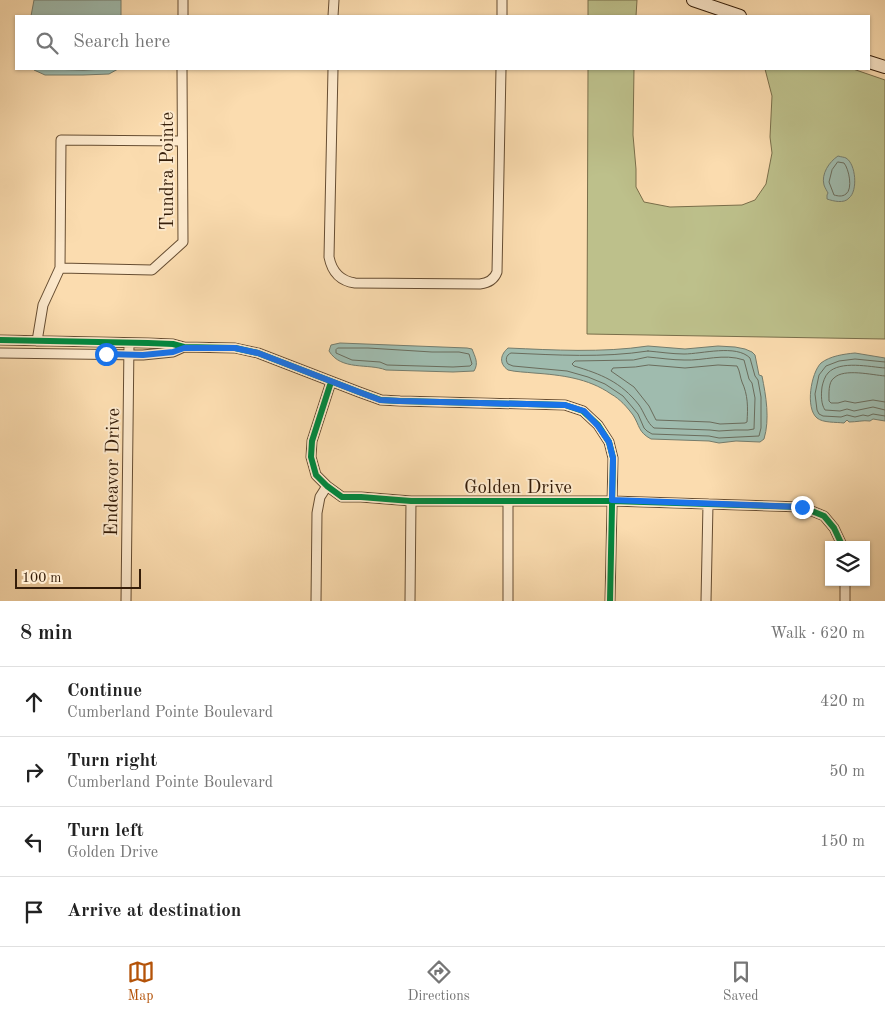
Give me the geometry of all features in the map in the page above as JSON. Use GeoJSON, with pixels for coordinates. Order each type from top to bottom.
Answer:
{"type":"FeatureCollection","features":[{"type":"Feature","properties":{"kind":"main road"},"geometry":{"type":"LineString","coordinates":[[693,0],[737,15]]}},
{"type":"Feature","properties":{"kind":"main road"},"geometry":{"type":"LineString","coordinates":[[870,62],[885,67]]}},
{"type":"Feature","properties":{"kind":"street"},"geometry":{"type":"LineString","coordinates":[[183,0],[183,15]]}},
{"type":"Feature","properties":{"kind":"street"},"geometry":{"type":"LineString","coordinates":[[334,0],[334,15]]}},
{"type":"Feature","properties":{"kind":"street"},"geometry":{"type":"LineString","coordinates":[[502,0],[502,15]]}},
{"type":"Feature","properties":{"kind":"street","name":"Tundra Pointe"},"geometry":{"type":"LineString","coordinates":[[60,268],[152,270],[183,242],[182,70]]}},
{"type":"Feature","properties":{"kind":"street"},"geometry":{"type":"LineString","coordinates":[[333,70],[329,257],[331,265],[338,276],[349,282],[480,284],[491,281],[497,272],[501,70]]}},
{"type":"Feature","properties":{"kind":"street"},"geometry":{"type":"LineString","coordinates":[[37,341],[43,305],[60,268],[60,140],[182,141]]}},
{"type":"Feature","properties":{"kind":"street"},"geometry":{"type":"LineString","coordinates":[[0,340],[174,344],[184,348]]}},
{"type":"Feature","properties":{"kind":"street","name":"Endeavor Drive"},"geometry":{"type":"LineString","coordinates":[[126,601],[129,343]]}},
{"type":"Feature","properties":{"kind":"street"},"geometry":{"type":"LineString","coordinates":[[0,353],[143,355],[173,352],[184,348],[227,348],[246,350],[266,356],[380,400],[565,405],[584,411],[609,442],[613,458],[610,601]]}},
{"type":"Feature","properties":{"kind":"street","name":"Golden Drive"},"geometry":{"type":"LineString","coordinates":[[331,382],[312,441],[311,457],[316,474],[327,486],[342,497],[411,501],[612,500],[802,507],[824,516],[834,528],[840,541]]}},
{"type":"Feature","properties":{"kind":"street"},"geometry":{"type":"LineString","coordinates":[[316,601],[317,513],[320,497],[327,486]]}},
{"type":"Feature","properties":{"kind":"street"},"geometry":{"type":"LineString","coordinates":[[410,601],[411,501]]}},
{"type":"Feature","properties":{"kind":"street"},"geometry":{"type":"LineString","coordinates":[[508,501],[508,601]]}},
{"type":"Feature","properties":{"kind":"street"},"geometry":{"type":"LineString","coordinates":[[706,601],[708,504]]}},
{"type":"Feature","properties":{"kind":"street"},"geometry":{"type":"LineString","coordinates":[[845,586],[846,601]]}},
{"type":"Feature","properties":{"kind":"green space"},"geometry":{"type":"Polygon","coordinates":[[[588,0],[637,0],[636,15],[588,15],[588,0]]]}},
{"type":"Feature","properties":{"kind":"green space"},"geometry":{"type":"Polygon","coordinates":[[[588,70],[634,70],[633,135],[636,187],[644,202],[670,207],[742,205],[755,200],[766,184],[772,153],[770,137],[772,96],[765,70],[856,70],[885,80],[885,339],[587,334],[588,70]]]}},
{"type":"Feature","properties":{"kind":"water"},"geometry":{"type":"Polygon","coordinates":[[[34,0],[121,0],[121,15],[31,15],[34,0]]]}},
{"type":"Feature","properties":{"kind":"water"},"geometry":{"type":"Polygon","coordinates":[[[34,70],[116,70],[109,74],[45,75],[34,70]]]}},
{"type":"Feature","properties":{"kind":"water"},"geometry":{"type":"Polygon","coordinates":[[[838,156],[849,161],[854,171],[855,184],[852,195],[847,200],[835,201],[827,199],[828,193],[823,181],[826,169],[838,156]]]}},
{"type":"Feature","properties":{"kind":"water"},"geometry":{"type":"Polygon","coordinates":[[[340,343],[467,348],[472,349],[476,365],[474,371],[453,372],[386,370],[348,364],[334,357],[329,351],[331,345],[340,343]]]}},
{"type":"Feature","properties":{"kind":"water"},"geometry":{"type":"Polygon","coordinates":[[[648,346],[685,349],[718,346],[735,347],[752,352],[755,355],[759,375],[762,376],[766,399],[767,424],[764,439],[760,442],[736,441],[719,443],[651,439],[641,431],[633,415],[623,403],[593,384],[564,376],[508,370],[502,362],[502,356],[508,348],[596,350],[648,346]]]}},
{"type":"Feature","properties":{"kind":"water"},"geometry":{"type":"Polygon","coordinates":[[[855,353],[885,358],[885,421],[873,419],[870,421],[849,422],[847,420],[844,423],[820,420],[813,413],[810,399],[812,382],[817,368],[821,363],[829,359],[855,353]]]}},
{"type":"Feature","properties":{"kind":"cycle path"},"geometry":{"type":"LineString","coordinates":[[0,340],[148,343],[173,344],[184,347],[235,348],[258,353],[381,400],[565,405],[583,411],[598,425],[609,442],[613,458],[610,601]]}},
{"type":"Feature","properties":{"kind":"cycle path"},"geometry":{"type":"LineString","coordinates":[[331,382],[312,441],[311,457],[316,475],[342,497],[411,501],[612,501],[802,507],[824,516],[834,528],[840,541]]}},
{"type":"Feature","properties":{"kind":"route"},"geometry":{"type":"LineString","coordinates":[[106,354],[143,355],[173,352],[184,348],[235,348],[258,353],[380,400],[565,405],[584,411],[609,442],[613,458],[612,500],[802,507]]}}]}
